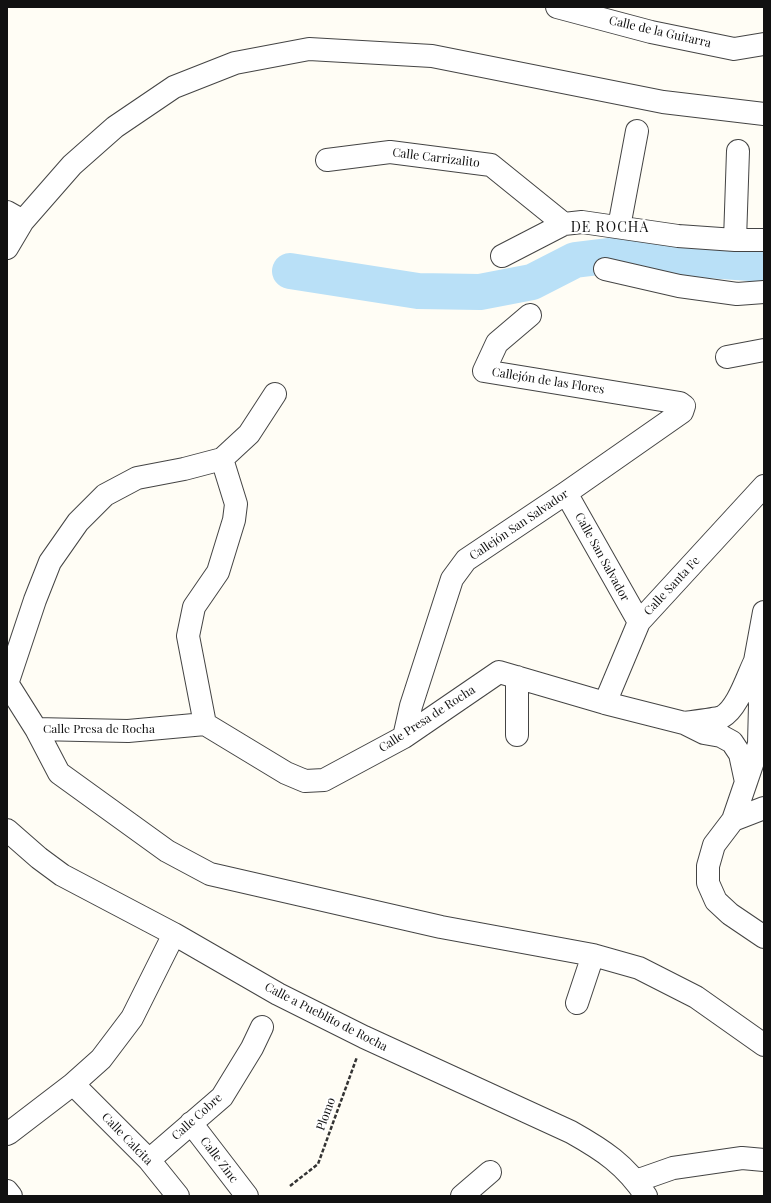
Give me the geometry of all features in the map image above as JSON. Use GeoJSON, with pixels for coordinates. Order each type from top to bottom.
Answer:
{"type":"FeatureCollection","features":[{"type":"Feature","properties":{"kind":"street","name":"Calle de la Guitarra"},"geometry":{"type":"LineString","coordinates":[[556,7],[651,32],[734,49],[764,44]]}},
{"type":"Feature","properties":{"kind":"street"},"geometry":{"type":"LineString","coordinates":[[7,248],[15,216],[115,127],[174,87],[235,63],[309,49],[432,56],[663,102],[764,114]]}},
{"type":"Feature","properties":{"kind":"street"},"geometry":{"type":"LineString","coordinates":[[619,227],[637,131]]}},
{"type":"Feature","properties":{"kind":"street"},"geometry":{"type":"LineString","coordinates":[[735,240],[738,151]]}},
{"type":"Feature","properties":{"kind":"street","name":"Calle Carrizalito"},"geometry":{"type":"LineString","coordinates":[[327,160],[390,152],[491,165],[564,224]]}},
{"type":"Feature","properties":{"kind":"street"},"geometry":{"type":"LineString","coordinates":[[502,256],[564,224],[582,222],[678,236],[735,240],[764,240]]}},
{"type":"Feature","properties":{"kind":"street"},"geometry":{"type":"LineString","coordinates":[[605,269],[679,286],[737,294],[764,292]]}},
{"type":"Feature","properties":{"kind":"street","name":"Callejón de las Flores"},"geometry":{"type":"LineString","coordinates":[[530,315],[497,343],[484,371],[680,403],[684,406]]}},
{"type":"Feature","properties":{"kind":"street"},"geometry":{"type":"LineString","coordinates":[[727,357],[764,350]]}},
{"type":"Feature","properties":{"kind":"street"},"geometry":{"type":"LineString","coordinates":[[275,394],[249,434],[222,459],[184,469],[137,478],[105,496],[78,522],[50,562],[35,600],[7,684],[36,729],[59,773],[167,851],[210,874],[441,927],[593,955],[639,968],[696,997],[764,1045]]}},
{"type":"Feature","properties":{"kind":"street","name":"Callejón San Salvador"},"geometry":{"type":"LineString","coordinates":[[404,737],[411,706],[452,578],[466,560],[566,493],[682,412],[684,406]]}},
{"type":"Feature","properties":{"kind":"street"},"geometry":{"type":"LineString","coordinates":[[205,724],[188,636],[194,606],[218,572],[234,520],[236,504],[222,459]]}},
{"type":"Feature","properties":{"kind":"street","name":"Calle Santa Fe"},"geometry":{"type":"LineString","coordinates":[[605,703],[639,622],[764,486]]}},
{"type":"Feature","properties":{"kind":"street","name":"Calle San Salvador"},"geometry":{"type":"LineString","coordinates":[[566,493],[639,622]]}},
{"type":"Feature","properties":{"kind":"street"},"geometry":{"type":"LineString","coordinates":[[764,612],[755,661],[760,704],[759,744],[733,820],[714,845],[708,866],[708,883],[716,901],[730,914],[764,937]]}},
{"type":"Feature","properties":{"kind":"street","name":"Calle Presa de Rocha"},"geometry":{"type":"LineString","coordinates":[[684,723],[721,718],[730,709],[738,696],[755,661]]}},
{"type":"Feature","properties":{"kind":"street","name":"Calle Presa de Rocha"},"geometry":{"type":"LineString","coordinates":[[36,729],[128,731],[205,724],[286,773],[305,781],[324,780],[404,737],[499,672],[605,703],[684,723],[704,733],[721,736],[732,742],[740,754],[746,782]]}},
{"type":"Feature","properties":{"kind":"street"},"geometry":{"type":"LineString","coordinates":[[517,735],[518,677]]}},
{"type":"Feature","properties":{"kind":"street"},"geometry":{"type":"LineString","coordinates":[[733,820],[764,808]]}},
{"type":"Feature","properties":{"kind":"street","name":"Calle a Pueblito de Rocha"},"geometry":{"type":"LineString","coordinates":[[7,830],[39,858],[62,875],[174,934],[278,994],[364,1037],[571,1132],[596,1146],[617,1162],[641,1189]]}},
{"type":"Feature","properties":{"kind":"street"},"geometry":{"type":"LineString","coordinates":[[7,1134],[73,1084],[101,1059],[132,1018],[174,934]]}},
{"type":"Feature","properties":{"kind":"street"},"geometry":{"type":"LineString","coordinates":[[578,1003],[593,955]]}},
{"type":"Feature","properties":{"kind":"street","name":"Calle Cobre"},"geometry":{"type":"LineString","coordinates":[[149,1160],[222,1097],[252,1048],[262,1027]]}},
{"type":"Feature","properties":{"kind":"street","name":"Calle Calcita"},"geometry":{"type":"LineString","coordinates":[[73,1084],[149,1160],[178,1196]]}},
{"type":"Feature","properties":{"kind":"street","name":"Calle Zinc"},"geometry":{"type":"LineString","coordinates":[[192,1123],[247,1196]]}},
{"type":"Feature","properties":{"kind":"street"},"geometry":{"type":"LineString","coordinates":[[641,1189],[673,1168],[742,1158],[764,1160]]}},
{"type":"Feature","properties":{"kind":"street"},"geometry":{"type":"LineString","coordinates":[[462,1196],[490,1172]]}},
{"type":"Feature","properties":{"kind":"street"},"geometry":{"type":"LineString","coordinates":[[7,1191],[11,1196]]}},
{"type":"Feature","properties":{"kind":"path","name":"Plomo"},"geometry":{"type":"LineString","coordinates":[[290,1186],[318,1164],[364,1037]]}},
{"type":"Feature","properties":{"kind":"waterway"},"geometry":{"type":"LineString","coordinates":[[290,271],[418,291],[480,292],[532,282],[575,260],[624,254],[764,264]]}},
{"type":"Feature","properties":{"kind":"district","name":"DE ROCHA"},"geometry":{"type":"Point","coordinates":[610,228]}}]}
